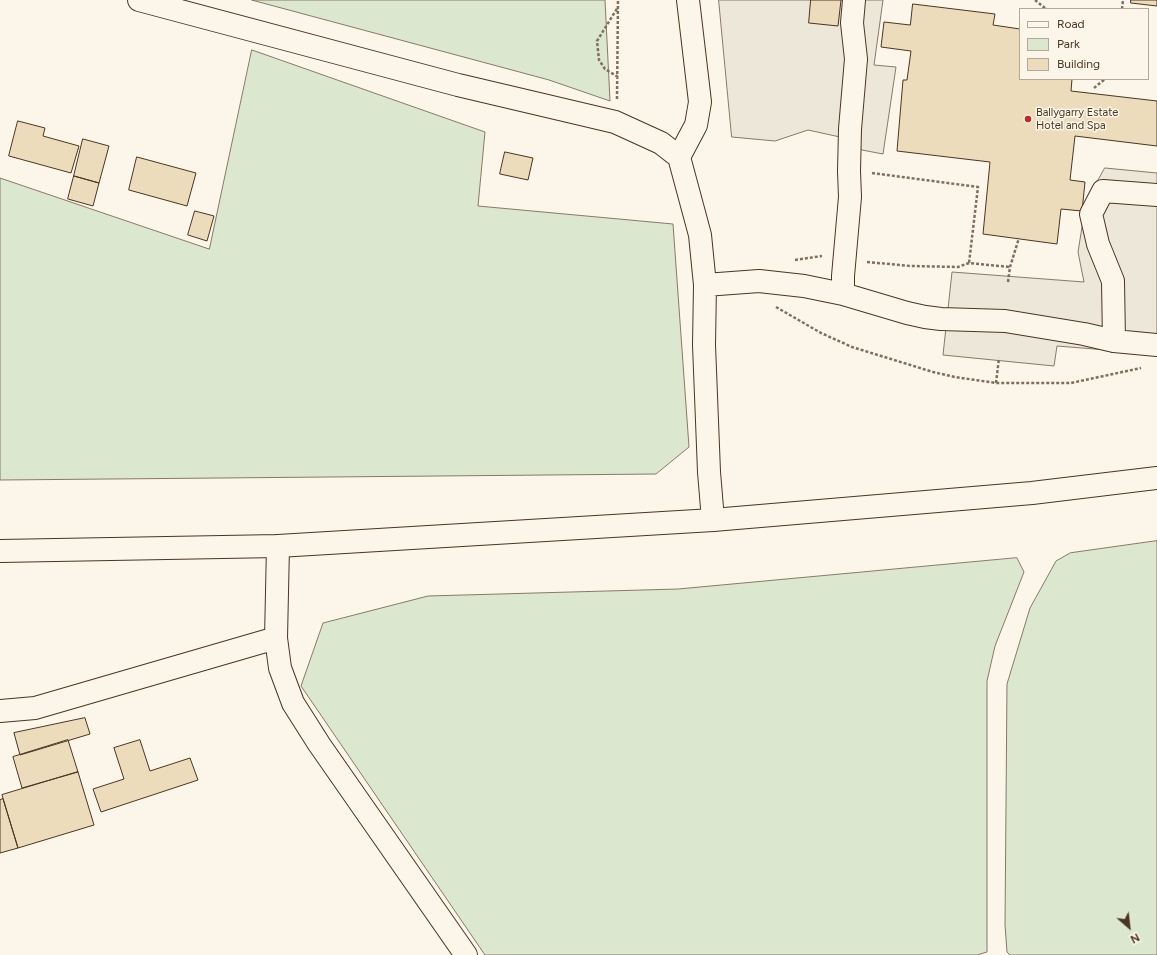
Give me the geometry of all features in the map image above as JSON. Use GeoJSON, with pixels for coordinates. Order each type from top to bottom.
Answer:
{"type":"FeatureCollection","features":[{"type":"Feature","properties":{"kind":"main road"},"geometry":{"type":"LineString","coordinates":[[140,0],[190,7],[458,85],[615,122],[661,142],[679,157],[700,235],[705,285],[704,345],[710,472],[714,520]]}},
{"type":"Feature","properties":{"kind":"main road"},"geometry":{"type":"LineString","coordinates":[[679,157],[696,125],[700,102],[688,0]]}},
{"type":"Feature","properties":{"kind":"main road"},"geometry":{"type":"LineString","coordinates":[[843,294],[843,276],[850,197],[850,129],[856,59],[852,23],[854,0]]}},
{"type":"Feature","properties":{"kind":"main road"},"geometry":{"type":"LineString","coordinates":[[1114,341],[1113,281],[1098,244],[1091,214],[1103,191],[1157,195]]}},
{"type":"Feature","properties":{"kind":"main road"},"geometry":{"type":"LineString","coordinates":[[705,285],[759,281],[804,286],[843,294],[925,317],[1005,322],[1084,334],[1114,341],[1157,345]]}},
{"type":"Feature","properties":{"kind":"main road"},"geometry":{"type":"LineString","coordinates":[[0,551],[278,546],[714,520],[1032,493],[1157,478]]}},
{"type":"Feature","properties":{"kind":"main road"},"geometry":{"type":"LineString","coordinates":[[278,546],[276,638],[280,668],[293,703],[319,744],[466,955]]}},
{"type":"Feature","properties":{"kind":"main road"},"geometry":{"type":"LineString","coordinates":[[0,711],[35,708],[276,638]]}},
{"type":"Feature","properties":{"kind":"path"},"geometry":{"type":"LineString","coordinates":[[618,0],[618,7],[618,77],[605,69],[600,60],[597,41],[618,7]]}},
{"type":"Feature","properties":{"kind":"path"},"geometry":{"type":"LineString","coordinates":[[1035,0],[1045,8]]}},
{"type":"Feature","properties":{"kind":"path"},"geometry":{"type":"LineString","coordinates":[[1094,88],[1104,80]]}},
{"type":"Feature","properties":{"kind":"path"},"geometry":{"type":"LineString","coordinates":[[868,173],[978,187],[968,263]]}},
{"type":"Feature","properties":{"kind":"path"},"geometry":{"type":"LineString","coordinates":[[1008,282],[1010,267],[1018,238]]}},
{"type":"Feature","properties":{"kind":"path"},"geometry":{"type":"LineString","coordinates":[[866,262],[912,266],[958,267],[968,263],[1010,267]]}},
{"type":"Feature","properties":{"kind":"path"},"geometry":{"type":"LineString","coordinates":[[774,305],[821,333],[873,354],[932,372],[955,377],[996,383],[1071,383],[1140,368],[1145,369]]}},
{"type":"Feature","properties":{"kind":"path"},"geometry":{"type":"LineString","coordinates":[[996,383],[999,358]]}},
{"type":"Feature","properties":{"kind":"green space"},"geometry":{"type":"Polygon","coordinates":[[[252,0],[605,0],[610,101],[549,80],[252,0]]]}},
{"type":"Feature","properties":{"kind":"green space"},"geometry":{"type":"Polygon","coordinates":[[[252,50],[485,132],[478,206],[673,224],[689,447],[656,474],[0,480],[0,178],[209,249],[252,50]]]}},
{"type":"Feature","properties":{"kind":"green space"},"geometry":{"type":"Polygon","coordinates":[[[1157,541],[1157,955],[1010,955],[1007,952],[1005,925],[1007,684],[1030,608],[1056,561],[1070,553],[1157,541]]]}},
{"type":"Feature","properties":{"kind":"green space"},"geometry":{"type":"Polygon","coordinates":[[[1017,558],[1024,572],[995,646],[987,681],[987,952],[977,955],[485,955],[301,686],[323,623],[428,596],[678,589],[1017,558]]]}},
{"type":"Feature","properties":{"kind":"shaded area"},"geometry":{"type":"Polygon","coordinates":[[[719,0],[883,0],[874,65],[896,67],[883,154],[862,150],[840,137],[808,130],[775,141],[732,137],[719,0]]]}},
{"type":"Feature","properties":{"kind":"shaded area"},"geometry":{"type":"Polygon","coordinates":[[[1105,168],[1157,173],[1157,354],[1057,346],[1054,366],[943,355],[952,272],[1084,282],[1078,252],[1086,202],[1105,168]]]}},
{"type":"Feature","properties":{"kind":"building"},"geometry":{"type":"Polygon","coordinates":[[[811,0],[841,0],[838,26],[809,23],[811,0]]]}},
{"type":"Feature","properties":{"kind":"building"},"geometry":{"type":"Polygon","coordinates":[[[1131,0],[1157,0],[1157,6],[1131,3],[1131,0]]]}},
{"type":"Feature","properties":{"kind":"building","name":"Ballygarry Estate Hotel and Spa"},"geometry":{"type":"Polygon","coordinates":[[[913,4],[995,14],[993,25],[1019,29],[1019,80],[1072,80],[1071,91],[1157,101],[1157,146],[1075,136],[1070,180],[1085,182],[1082,211],[1061,209],[1057,244],[983,234],[990,162],[897,151],[903,80],[907,80],[911,51],[881,47],[884,22],[910,25],[913,4]]]}},
{"type":"Feature","properties":{"kind":"building"},"geometry":{"type":"Polygon","coordinates":[[[18,121],[45,128],[43,136],[79,146],[71,173],[9,156],[18,121]]]}},
{"type":"Feature","properties":{"kind":"building"},"geometry":{"type":"Polygon","coordinates":[[[83,139],[109,146],[99,183],[74,176],[83,139]]]}},
{"type":"Feature","properties":{"kind":"building"},"geometry":{"type":"Polygon","coordinates":[[[505,152],[533,158],[528,180],[500,174],[505,152]]]}},
{"type":"Feature","properties":{"kind":"building"},"geometry":{"type":"Polygon","coordinates":[[[137,157],[196,173],[187,206],[129,190],[137,157]]]}},
{"type":"Feature","properties":{"kind":"building"},"geometry":{"type":"Polygon","coordinates":[[[74,176],[99,183],[93,206],[68,199],[74,176]]]}},
{"type":"Feature","properties":{"kind":"building"},"geometry":{"type":"Polygon","coordinates":[[[195,211],[214,216],[207,241],[188,235],[195,211]]]}},
{"type":"Feature","properties":{"kind":"building"},"geometry":{"type":"Polygon","coordinates":[[[85,718],[90,734],[20,755],[14,733],[85,718]]]}},
{"type":"Feature","properties":{"kind":"building"},"geometry":{"type":"Polygon","coordinates":[[[68,740],[78,772],[22,788],[13,757],[68,740]]]}},
{"type":"Feature","properties":{"kind":"building"},"geometry":{"type":"Polygon","coordinates":[[[140,740],[150,771],[190,758],[198,780],[101,812],[93,789],[124,779],[114,748],[140,740]]]}},
{"type":"Feature","properties":{"kind":"building"},"geometry":{"type":"Polygon","coordinates":[[[78,772],[94,825],[18,848],[2,795],[78,772]]]}},
{"type":"Feature","properties":{"kind":"building"},"geometry":{"type":"Polygon","coordinates":[[[3,799],[18,848],[0,853],[0,800],[3,799]]]}},
{"type":"Feature","properties":{"kind":"place","name":"Ballygarry Estate Hotel and Spa"},"geometry":{"type":"Point","coordinates":[1028,119]}}]}
